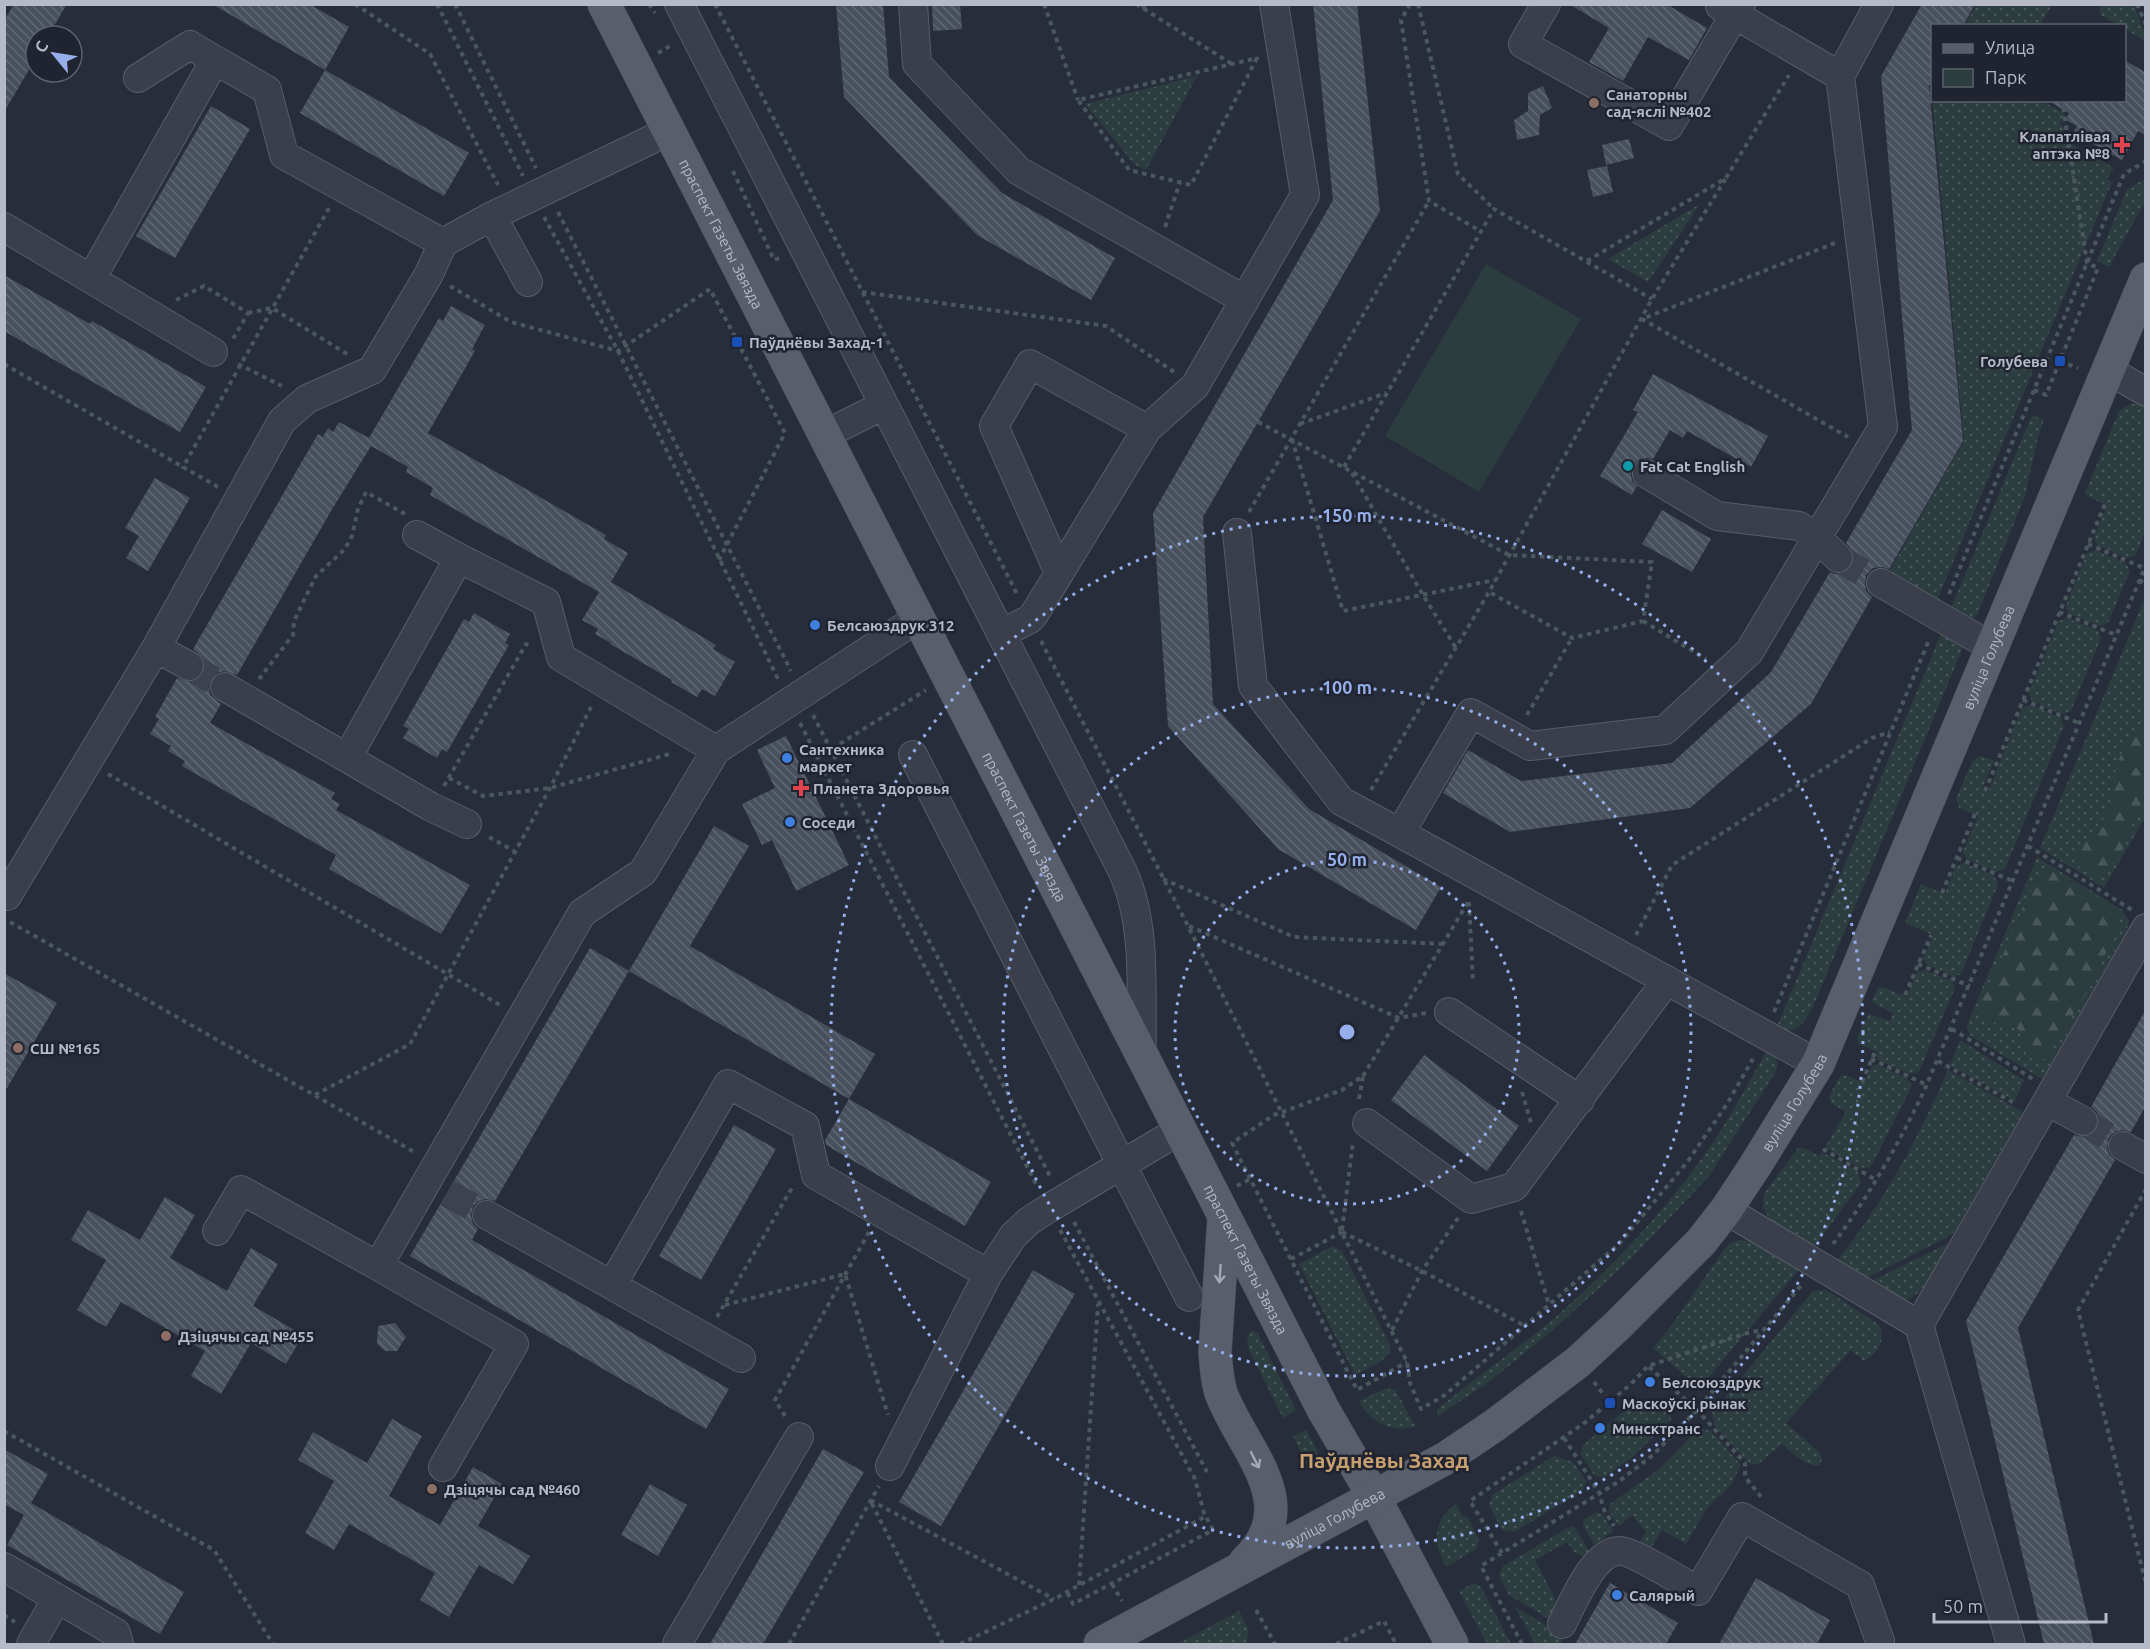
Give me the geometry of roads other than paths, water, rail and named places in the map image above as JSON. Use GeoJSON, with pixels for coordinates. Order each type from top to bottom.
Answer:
{"type":"FeatureCollection","features":[{"type":"Feature","properties":{"kind":"main road","name":"праспект Газеты Звязда"},"geometry":{"type":"LineString","coordinates":[[604,4],[1323,1409],[1374,1497],[1452,1644]]}},
{"type":"Feature","properties":{"kind":"main road","name":"вуліца Голубева"},"geometry":{"type":"LineString","coordinates":[[1101,1644],[1446,1458],[1485,1431],[1578,1362],[1701,1242],[1726,1210],[1818,1064],[2145,279]]}},
{"type":"Feature","properties":{"kind":"main road"},"geometry":{"type":"LineString","coordinates":[[1224,1215],[1215,1352],[1217,1373],[1221,1393],[1268,1487],[1272,1511],[1271,1523],[1262,1543],[1235,1570]]}},
{"type":"Feature","properties":{"kind":"lane"},"geometry":{"type":"LineString","coordinates":[[913,4],[917,64],[1019,171],[1245,300]]}},
{"type":"Feature","properties":{"kind":"lane"},"geometry":{"type":"LineString","coordinates":[[1005,641],[1030,619],[1147,429],[1195,386],[1305,195],[1269,55],[1274,4]]}},
{"type":"Feature","properties":{"kind":"lane"},"geometry":{"type":"LineString","coordinates":[[1545,4],[1523,44],[1669,126],[1732,8],[1840,76]]}},
{"type":"Feature","properties":{"kind":"lane"},"geometry":{"type":"LineString","coordinates":[[1400,833],[1471,713],[1530,746],[1665,730],[1749,652],[1884,427],[1840,76],[1879,4]]}},
{"type":"Feature","properties":{"kind":"lane"},"geometry":{"type":"LineString","coordinates":[[687,8],[884,405],[1123,872],[1131,894],[1140,945],[1142,1054]]}},
{"type":"Feature","properties":{"kind":"lane"},"geometry":{"type":"LineString","coordinates":[[138,78],[190,45],[267,90],[284,155],[342,185],[443,243]]}},
{"type":"Feature","properties":{"kind":"lane"},"geometry":{"type":"LineString","coordinates":[[91,279],[215,60]]}},
{"type":"Feature","properties":{"kind":"lane"},"geometry":{"type":"LineString","coordinates":[[4,895],[7,896],[156,648],[282,421],[307,399],[372,370],[429,274],[443,243],[520,202],[669,131]]}},
{"type":"Feature","properties":{"kind":"lane"},"geometry":{"type":"LineString","coordinates":[[520,202],[528,282]]}},
{"type":"Feature","properties":{"kind":"lane"},"geometry":{"type":"LineString","coordinates":[[4,227],[218,354]]}},
{"type":"Feature","properties":{"kind":"lane"},"geometry":{"type":"LineString","coordinates":[[1059,573],[994,426],[1030,364],[1147,429]]}},
{"type":"Feature","properties":{"kind":"lane"},"geometry":{"type":"LineString","coordinates":[[2108,370],[2145,392]]}},
{"type":"Feature","properties":{"kind":"lane"},"geometry":{"type":"LineString","coordinates":[[824,435],[884,405]]}},
{"type":"Feature","properties":{"kind":"lane"},"geometry":{"type":"LineString","coordinates":[[1647,474],[1717,516],[1799,526],[1817,537],[1838,558]]}},
{"type":"Feature","properties":{"kind":"lane"},"geometry":{"type":"LineString","coordinates":[[1237,533],[1253,686],[1341,801],[1400,833],[1476,890],[1625,957],[1818,1064]]}},
{"type":"Feature","properties":{"kind":"lane"},"geometry":{"type":"LineString","coordinates":[[417,535],[546,602],[561,657],[711,747]]}},
{"type":"Feature","properties":{"kind":"lane"},"geometry":{"type":"LineString","coordinates":[[347,758],[459,558]]}},
{"type":"Feature","properties":{"kind":"lane"},"geometry":{"type":"LineString","coordinates":[[1881,583],[1992,647]]}},
{"type":"Feature","properties":{"kind":"lane"},"geometry":{"type":"LineString","coordinates":[[378,1266],[437,1179],[522,1017],[582,913],[643,872],[711,747],[796,698],[918,618]]}},
{"type":"Feature","properties":{"kind":"lane"},"geometry":{"type":"LineString","coordinates":[[156,648],[189,666]]}},
{"type":"Feature","properties":{"kind":"lane"},"geometry":{"type":"LineString","coordinates":[[225,687],[431,807],[467,824]]}},
{"type":"Feature","properties":{"kind":"lane"},"geometry":{"type":"LineString","coordinates":[[913,755],[1189,1297]]}},
{"type":"Feature","properties":{"kind":"lane"},"geometry":{"type":"LineString","coordinates":[[1919,1325],[2046,1103],[2141,920]]}},
{"type":"Feature","properties":{"kind":"lane"},"geometry":{"type":"LineString","coordinates":[[1367,1123],[1471,1199],[1515,1187],[1667,980]]}},
{"type":"Feature","properties":{"kind":"lane"},"geometry":{"type":"LineString","coordinates":[[1441,1012],[1580,1100]]}},
{"type":"Feature","properties":{"kind":"lane"},"geometry":{"type":"LineString","coordinates":[[612,1285],[728,1084],[806,1126],[816,1175],[988,1274]]}},
{"type":"Feature","properties":{"kind":"lane"},"geometry":{"type":"LineString","coordinates":[[2046,1103],[2083,1121]]}},
{"type":"Feature","properties":{"kind":"lane"},"geometry":{"type":"LineString","coordinates":[[894,1458],[988,1274],[1013,1236],[1029,1221],[1055,1204],[1180,1130]]}},
{"type":"Feature","properties":{"kind":"lane"},"geometry":{"type":"LineString","coordinates":[[217,1231],[241,1190],[514,1344],[443,1467]]}},
{"type":"Feature","properties":{"kind":"lane"},"geometry":{"type":"LineString","coordinates":[[1726,1210],[1919,1325],[2011,1644]]}},
{"type":"Feature","properties":{"kind":"lane"},"geometry":{"type":"LineString","coordinates":[[487,1215],[741,1358]]}},
{"type":"Feature","properties":{"kind":"lane"},"geometry":{"type":"LineString","coordinates":[[677,1644],[799,1437]]}},
{"type":"Feature","properties":{"kind":"lane"},"geometry":{"type":"LineString","coordinates":[[1562,1624],[1593,1568],[1612,1552],[1632,1555],[1698,1591],[1742,1517],[1860,1585],[1880,1641]]}},
{"type":"Feature","properties":{"kind":"lane"},"geometry":{"type":"LineString","coordinates":[[4,1567],[116,1634],[119,1644]]}},
{"type":"Feature","properties":{"kind":"lane"},"geometry":{"type":"LineString","coordinates":[[31,1644],[57,1598]]}},
{"type":"Feature","properties":{"kind":"tunnel"},"geometry":{"type":"LineString","coordinates":[[1838,558],[1881,583]]}},
{"type":"Feature","properties":{"kind":"tunnel"},"geometry":{"type":"LineString","coordinates":[[189,666],[225,687]]}},
{"type":"Feature","properties":{"kind":"tunnel"},"geometry":{"type":"LineString","coordinates":[[2083,1121],[2123,1146]]}},
{"type":"Feature","properties":{"kind":"tunnel"},"geometry":{"type":"LineString","coordinates":[[447,1193],[487,1215]]}},
{"type":"Feature","properties":{"kind":"place","name":"Санаторны сад-яслі №402"},"geometry":{"type":"Point","coordinates":[1594,103]}},
{"type":"Feature","properties":{"kind":"place","name":"Клапатлівая аптэка №8"},"geometry":{"type":"Point","coordinates":[2122,145]}},
{"type":"Feature","properties":{"kind":"place","name":"Паўднёвы Захад-1"},"geometry":{"type":"Point","coordinates":[737,342]}},
{"type":"Feature","properties":{"kind":"place","name":"Голубева"},"geometry":{"type":"Point","coordinates":[2060,361]}},
{"type":"Feature","properties":{"kind":"place","name":"Fat Cat English"},"geometry":{"type":"Point","coordinates":[1628,466]}},
{"type":"Feature","properties":{"kind":"place","name":"Белсаюздрук 312"},"geometry":{"type":"Point","coordinates":[815,625]}},
{"type":"Feature","properties":{"kind":"place","name":"Сантехника маркет"},"geometry":{"type":"Point","coordinates":[787,758]}},
{"type":"Feature","properties":{"kind":"place","name":"Планета Здоровья"},"geometry":{"type":"Point","coordinates":[801,788]}},
{"type":"Feature","properties":{"kind":"place","name":"Соседи"},"geometry":{"type":"Point","coordinates":[790,822]}},
{"type":"Feature","properties":{"kind":"place","name":"СШ №165"},"geometry":{"type":"Point","coordinates":[18,1048]}},
{"type":"Feature","properties":{"kind":"place","name":"Дзіцячы сад №455"},"geometry":{"type":"Point","coordinates":[166,1336]}},
{"type":"Feature","properties":{"kind":"place","name":"Белсоюздрук"},"geometry":{"type":"Point","coordinates":[1650,1382]}},
{"type":"Feature","properties":{"kind":"place","name":"Маскоўскі рынак"},"geometry":{"type":"Point","coordinates":[1610,1403]}},
{"type":"Feature","properties":{"kind":"place","name":"Минсктранс"},"geometry":{"type":"Point","coordinates":[1600,1428]}},
{"type":"Feature","properties":{"kind":"place","name":"Дзіцячы сад №460"},"geometry":{"type":"Point","coordinates":[432,1489]}},
{"type":"Feature","properties":{"kind":"place","name":"Салярый"},"geometry":{"type":"Point","coordinates":[1617,1595]}},
{"type":"Feature","properties":{"kind":"district","name":"Паўднёвы Захад"},"geometry":{"type":"Point","coordinates":[1384,1460]}}]}
